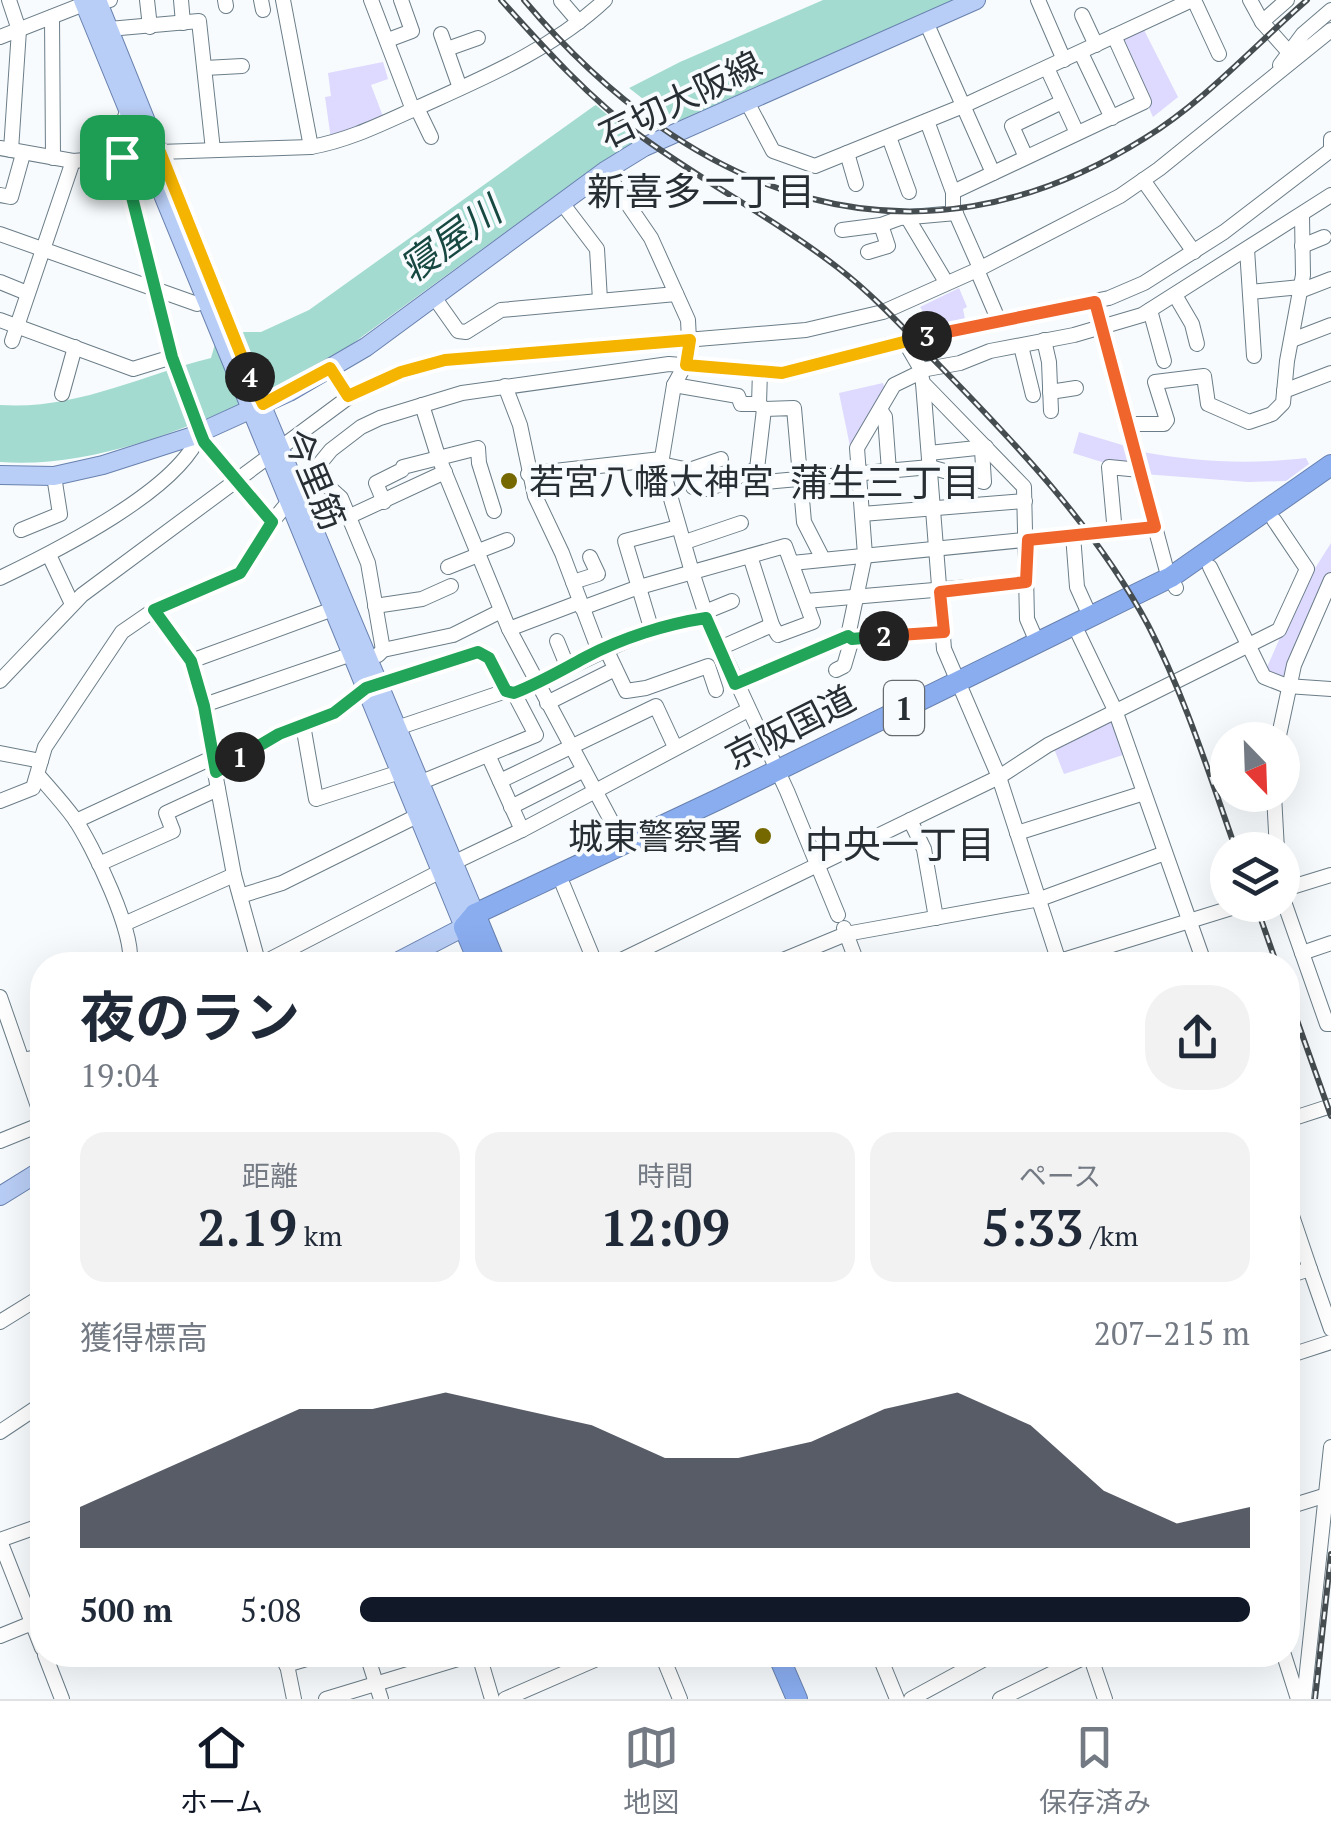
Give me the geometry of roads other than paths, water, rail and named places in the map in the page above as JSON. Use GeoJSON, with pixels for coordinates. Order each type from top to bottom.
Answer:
{"type":"FeatureCollection","features":[{"type":"Feature","properties":{"kind":"highway","name":"京阪国道"},"geometry":{"type":"LineString","coordinates":[[1173,582],[1331,465]]}},
{"type":"Feature","properties":{"kind":"highway","name":"京阪国道"},"geometry":{"type":"LineString","coordinates":[[473,922],[623,843],[779,773],[1210,567],[1331,480]]}},
{"type":"Feature","properties":{"kind":"highway","name":"京阪国道"},"geometry":{"type":"LineString","coordinates":[[962,686],[1037,642],[1085,625]]}},
{"type":"Feature","properties":{"kind":"highway","name":"京阪国道"},"geometry":{"type":"LineString","coordinates":[[473,922],[710,816],[779,773]]}},
{"type":"Feature","properties":{"kind":"highway"},"geometry":{"type":"LineString","coordinates":[[473,922],[478,952]]}},
{"type":"Feature","properties":{"kind":"highway"},"geometry":{"type":"LineString","coordinates":[[473,922],[489,952]]}},
{"type":"Feature","properties":{"kind":"highway"},"geometry":{"type":"LineString","coordinates":[[769,1667],[782,1699]]}},
{"type":"Feature","properties":{"kind":"highway"},"geometry":{"type":"LineString","coordinates":[[783,1667],[797,1699]]}},
{"type":"Feature","properties":{"kind":"main road","name":"石切大阪線"},"geometry":{"type":"LineString","coordinates":[[0,475],[54,476],[132,457],[330,368],[644,147],[976,0]]}},
{"type":"Feature","properties":{"kind":"main road","name":"今里筋"},"geometry":{"type":"LineString","coordinates":[[94,2],[109,29],[152,150],[342,612],[368,655],[372,685],[400,772],[473,922]]}},
{"type":"Feature","properties":{"kind":"main road","name":"今里筋"},"geometry":{"type":"LineString","coordinates":[[94,2],[128,109],[152,150]]}},
{"type":"Feature","properties":{"kind":"main road","name":"今里筋"},"geometry":{"type":"LineString","coordinates":[[372,685],[420,784],[447,867]]}},
{"type":"Feature","properties":{"kind":"main road"},"geometry":{"type":"LineString","coordinates":[[419,952],[473,922]]}},
{"type":"Feature","properties":{"kind":"main road"},"geometry":{"type":"LineString","coordinates":[[0,1196],[30,1177]]}},
{"type":"Feature","properties":{"kind":"street"},"geometry":{"type":"LineString","coordinates":[[0,194],[11,198],[19,30],[9,0]]}},
{"type":"Feature","properties":{"kind":"street"},"geometry":{"type":"LineString","coordinates":[[147,0],[150,26]]}},
{"type":"Feature","properties":{"kind":"street"},"geometry":{"type":"LineString","coordinates":[[181,0],[184,23]]}},
{"type":"Feature","properties":{"kind":"street"},"geometry":{"type":"LineString","coordinates":[[283,0],[311,147]]}},
{"type":"Feature","properties":{"kind":"street"},"geometry":{"type":"LineString","coordinates":[[371,0],[415,109],[431,137]]}},
{"type":"Feature","properties":{"kind":"street"},"geometry":{"type":"LineString","coordinates":[[388,40],[412,32],[401,0]]}},
{"type":"Feature","properties":{"kind":"street"},"geometry":{"type":"LineString","coordinates":[[1038,0],[1064,60]]}},
{"type":"Feature","properties":{"kind":"street"},"geometry":{"type":"LineString","coordinates":[[746,100],[773,151],[815,166],[963,106],[1193,0],[1219,54]]}},
{"type":"Feature","properties":{"kind":"street"},"geometry":{"type":"LineString","coordinates":[[1250,0],[1262,22],[1286,49]]}},
{"type":"Feature","properties":{"kind":"street"},"geometry":{"type":"LineString","coordinates":[[1262,22],[1287,0]]}},
{"type":"Feature","properties":{"kind":"street"},"geometry":{"type":"LineString","coordinates":[[560,1],[579,22]]}},
{"type":"Feature","properties":{"kind":"street"},"geometry":{"type":"LineString","coordinates":[[0,37],[94,2]]}},
{"type":"Feature","properties":{"kind":"street"},"geometry":{"type":"LineString","coordinates":[[12,151],[73,161],[152,150],[311,147],[356,136],[531,52],[579,22],[595,4]]}},
{"type":"Feature","properties":{"kind":"street"},"geometry":{"type":"LineString","coordinates":[[1272,78],[1297,40],[1331,10]]}},
{"type":"Feature","properties":{"kind":"street"},"geometry":{"type":"LineString","coordinates":[[1082,14],[1096,45]]}},
{"type":"Feature","properties":{"kind":"street"},"geometry":{"type":"LineString","coordinates":[[52,17],[53,158]]}},
{"type":"Feature","properties":{"kind":"street"},"geometry":{"type":"LineString","coordinates":[[109,29],[199,21],[213,150]]}},
{"type":"Feature","properties":{"kind":"street"},"geometry":{"type":"LineString","coordinates":[[926,22],[992,172]]}},
{"type":"Feature","properties":{"kind":"street"},"geometry":{"type":"LineString","coordinates":[[0,681],[72,604],[348,396],[401,372],[445,360],[806,330],[905,304],[1097,209],[1143,180],[1331,30]]}},
{"type":"Feature","properties":{"kind":"street"},"geometry":{"type":"LineString","coordinates":[[442,34],[460,88]]}},
{"type":"Feature","properties":{"kind":"street"},"geometry":{"type":"LineString","coordinates":[[953,192],[1144,102],[1114,36]]}},
{"type":"Feature","properties":{"kind":"street"},"geometry":{"type":"LineString","coordinates":[[447,49],[478,38]]}},
{"type":"Feature","properties":{"kind":"street"},"geometry":{"type":"LineString","coordinates":[[1081,52],[1112,118]]}},
{"type":"Feature","properties":{"kind":"street"},"geometry":{"type":"LineString","coordinates":[[205,68],[242,66]]}},
{"type":"Feature","properties":{"kind":"street"},"geometry":{"type":"LineString","coordinates":[[1047,68],[1077,133]]}},
{"type":"Feature","properties":{"kind":"street"},"geometry":{"type":"LineString","coordinates":[[1025,155],[1012,126],[1062,102]]}},
{"type":"Feature","properties":{"kind":"street"},"geometry":{"type":"LineString","coordinates":[[128,109],[120,130],[122,157],[174,362],[204,442],[272,522]]}},
{"type":"Feature","properties":{"kind":"street"},"geometry":{"type":"LineString","coordinates":[[927,121],[953,192],[956,213],[998,319]]}},
{"type":"Feature","properties":{"kind":"street"},"geometry":{"type":"LineString","coordinates":[[889,136],[909,192]]}},
{"type":"Feature","properties":{"kind":"street"},"geometry":{"type":"LineString","coordinates":[[0,801],[33,788],[44,746],[122,632],[154,610],[240,573],[280,508],[331,450],[362,427],[462,393],[636,366],[686,365],[782,373],[998,319],[1095,302],[1132,289],[1194,252],[1331,150],[1331,139]]}},
{"type":"Feature","properties":{"kind":"street"},"geometry":{"type":"LineString","coordinates":[[847,153],[856,184]]}},
{"type":"Feature","properties":{"kind":"street"},"geometry":{"type":"LineString","coordinates":[[14,334],[73,161]]}},
{"type":"Feature","properties":{"kind":"street"},"geometry":{"type":"LineString","coordinates":[[605,172],[651,238],[688,320],[686,365],[674,384],[661,462],[692,572],[735,684],[779,773],[853,952]]}},
{"type":"Feature","properties":{"kind":"street"},"geometry":{"type":"LineString","coordinates":[[1143,180],[1194,252]]}},
{"type":"Feature","properties":{"kind":"street"},"geometry":{"type":"LineString","coordinates":[[836,670],[844,666],[865,555],[857,448],[894,385],[990,351],[1100,326],[1150,310],[1331,195]]}},
{"type":"Feature","properties":{"kind":"street"},"geometry":{"type":"LineString","coordinates":[[562,203],[596,250],[600,300]]}},
{"type":"Feature","properties":{"kind":"street"},"geometry":{"type":"LineString","coordinates":[[842,230],[908,217],[956,213]]}},
{"type":"Feature","properties":{"kind":"street"},"geometry":{"type":"LineString","coordinates":[[1127,424],[1164,424],[1168,420],[1155,382],[1204,376],[1208,404],[1248,422],[1283,404],[1301,289],[1302,216]]}},
{"type":"Feature","properties":{"kind":"street"},"geometry":{"type":"LineString","coordinates":[[908,217],[943,277]]}},
{"type":"Feature","properties":{"kind":"street"},"geometry":{"type":"LineString","coordinates":[[868,252],[888,246],[880,225]]}},
{"type":"Feature","properties":{"kind":"street"},"geometry":{"type":"LineString","coordinates":[[0,234],[198,304]]}},
{"type":"Feature","properties":{"kind":"street"},"geometry":{"type":"LineString","coordinates":[[1302,246],[1324,237]]}},
{"type":"Feature","properties":{"kind":"street"},"geometry":{"type":"LineString","coordinates":[[1247,249],[1254,356]]}},
{"type":"Feature","properties":{"kind":"street"},"geometry":{"type":"LineString","coordinates":[[1250,292],[1301,289],[1331,279]]}},
{"type":"Feature","properties":{"kind":"street"},"geometry":{"type":"LineString","coordinates":[[0,282],[27,293]]}},
{"type":"Feature","properties":{"kind":"street"},"geometry":{"type":"LineString","coordinates":[[434,297],[458,332],[466,332],[501,310],[676,294]]}},
{"type":"Feature","properties":{"kind":"street"},"geometry":{"type":"LineString","coordinates":[[1175,295],[1192,324],[1196,344]]}},
{"type":"Feature","properties":{"kind":"street"},"geometry":{"type":"LineString","coordinates":[[1095,302],[1173,582]]}},
{"type":"Feature","properties":{"kind":"street"},"geometry":{"type":"LineString","coordinates":[[1150,310],[1164,361]]}},
{"type":"Feature","properties":{"kind":"street"},"geometry":{"type":"LineString","coordinates":[[0,320],[14,334],[74,347],[133,369],[174,362]]}},
{"type":"Feature","properties":{"kind":"street"},"geometry":{"type":"LineString","coordinates":[[1292,340],[1331,326]]}},
{"type":"Feature","properties":{"kind":"street"},"geometry":{"type":"LineString","coordinates":[[1044,340],[1051,410]]}},
{"type":"Feature","properties":{"kind":"street"},"geometry":{"type":"LineString","coordinates":[[905,342],[921,378],[1024,487],[1027,618],[1037,642]]}},
{"type":"Feature","properties":{"kind":"street"},"geometry":{"type":"LineString","coordinates":[[1021,346],[1033,396]]}},
{"type":"Feature","properties":{"kind":"street"},"geometry":{"type":"LineString","coordinates":[[62,394],[74,347]]}},
{"type":"Feature","properties":{"kind":"street"},"geometry":{"type":"LineString","coordinates":[[330,368],[348,396]]}},
{"type":"Feature","properties":{"kind":"street"},"geometry":{"type":"LineString","coordinates":[[760,372],[758,469],[765,482],[889,472],[984,449]]}},
{"type":"Feature","properties":{"kind":"street"},"geometry":{"type":"LineString","coordinates":[[1284,391],[1331,374]]}},
{"type":"Feature","properties":{"kind":"street"},"geometry":{"type":"LineString","coordinates":[[921,378],[944,648],[999,778],[1040,898],[1052,952]]}},
{"type":"Feature","properties":{"kind":"street"},"geometry":{"type":"LineString","coordinates":[[674,384],[738,396],[741,404],[794,408],[804,522],[822,559]]}},
{"type":"Feature","properties":{"kind":"street"},"geometry":{"type":"LineString","coordinates":[[505,386],[520,425],[534,496],[581,605],[626,691],[647,688],[708,666],[716,690]]}},
{"type":"Feature","properties":{"kind":"street"},"geometry":{"type":"LineString","coordinates":[[1050,392],[1076,388]]}},
{"type":"Feature","properties":{"kind":"street"},"geometry":{"type":"LineString","coordinates":[[422,405],[438,456],[509,629],[623,843]]}},
{"type":"Feature","properties":{"kind":"street"},"geometry":{"type":"LineString","coordinates":[[881,411],[889,472]]}},
{"type":"Feature","properties":{"kind":"street"},"geometry":{"type":"LineString","coordinates":[[0,578],[76,542],[146,494],[194,449],[198,429]]}},
{"type":"Feature","properties":{"kind":"street"},"geometry":{"type":"LineString","coordinates":[[384,502],[376,483],[403,467],[478,448],[494,511]]}},
{"type":"Feature","properties":{"kind":"street"},"geometry":{"type":"LineString","coordinates":[[930,460],[984,482],[984,449]]}},
{"type":"Feature","properties":{"kind":"street"},"geometry":{"type":"LineString","coordinates":[[528,474],[661,462],[689,470],[721,459]]}},
{"type":"Feature","properties":{"kind":"street"},"geometry":{"type":"LineString","coordinates":[[1115,533],[1108,467],[1140,470]]}},
{"type":"Feature","properties":{"kind":"street"},"geometry":{"type":"LineString","coordinates":[[689,470],[693,487],[708,489],[758,469]]}},
{"type":"Feature","properties":{"kind":"street"},"geometry":{"type":"LineString","coordinates":[[312,472],[341,498],[368,564],[376,609],[368,655]]}},
{"type":"Feature","properties":{"kind":"street"},"geometry":{"type":"LineString","coordinates":[[348,516],[445,472]]}},
{"type":"Feature","properties":{"kind":"street"},"geometry":{"type":"LineString","coordinates":[[21,530],[60,514],[54,476]]}},
{"type":"Feature","properties":{"kind":"street"},"geometry":{"type":"LineString","coordinates":[[862,514],[1025,501]]}},
{"type":"Feature","properties":{"kind":"street"},"geometry":{"type":"LineString","coordinates":[[638,952],[999,778],[1048,745],[1278,630],[1307,570],[1274,520]]}},
{"type":"Feature","properties":{"kind":"street"},"geometry":{"type":"LineString","coordinates":[[685,542],[741,523]]}},
{"type":"Feature","properties":{"kind":"street"},"geometry":{"type":"LineString","coordinates":[[652,630],[625,541],[678,527]]}},
{"type":"Feature","properties":{"kind":"street"},"geometry":{"type":"LineString","coordinates":[[792,562],[1155,527]]}},
{"type":"Feature","properties":{"kind":"street"},"geometry":{"type":"LineString","coordinates":[[1074,535],[1077,587],[1085,625],[1200,952]]}},
{"type":"Feature","properties":{"kind":"street"},"geometry":{"type":"LineString","coordinates":[[448,568],[506,540]]}},
{"type":"Feature","properties":{"kind":"street"},"geometry":{"type":"LineString","coordinates":[[509,629],[581,605],[692,572],[785,546],[813,622],[778,635],[750,556]]}},
{"type":"Feature","properties":{"kind":"street"},"geometry":{"type":"LineString","coordinates":[[49,555],[72,604]]}},
{"type":"Feature","properties":{"kind":"street"},"geometry":{"type":"LineString","coordinates":[[573,582],[598,574],[590,557]]}},
{"type":"Feature","properties":{"kind":"street"},"geometry":{"type":"LineString","coordinates":[[1210,567],[1264,678],[1287,686],[1331,690]]}},
{"type":"Feature","properties":{"kind":"street"},"geometry":{"type":"LineString","coordinates":[[1281,722],[1287,686],[1331,580]]}},
{"type":"Feature","properties":{"kind":"street"},"geometry":{"type":"LineString","coordinates":[[806,601],[1026,582]]}},
{"type":"Feature","properties":{"kind":"street"},"geometry":{"type":"LineString","coordinates":[[191,661],[342,612],[376,609],[451,586]]}},
{"type":"Feature","properties":{"kind":"street"},"geometry":{"type":"LineString","coordinates":[[396,728],[536,684],[603,650],[652,630],[706,615],[732,601]]}},
{"type":"Feature","properties":{"kind":"street"},"geometry":{"type":"LineString","coordinates":[[154,610],[191,661],[198,681],[234,875],[255,952]]}},
{"type":"Feature","properties":{"kind":"street"},"geometry":{"type":"LineString","coordinates":[[204,706],[368,655],[452,635],[501,611]]}},
{"type":"Feature","properties":{"kind":"street"},"geometry":{"type":"LineString","coordinates":[[720,648],[772,625]]}},
{"type":"Feature","properties":{"kind":"street"},"geometry":{"type":"LineString","coordinates":[[735,684],[850,637],[944,632]]}},
{"type":"Feature","properties":{"kind":"street"},"geometry":{"type":"LineString","coordinates":[[557,641],[568,668]]}},
{"type":"Feature","properties":{"kind":"street"},"geometry":{"type":"LineString","coordinates":[[76,821],[334,713],[372,685],[478,652],[489,658],[536,735],[420,784]]}},
{"type":"Feature","properties":{"kind":"street"},"geometry":{"type":"LineString","coordinates":[[547,703],[615,669]]}},
{"type":"Feature","properties":{"kind":"street"},"geometry":{"type":"LineString","coordinates":[[647,688],[675,747]]}},
{"type":"Feature","properties":{"kind":"street"},"geometry":{"type":"LineString","coordinates":[[500,781],[656,706]]}},
{"type":"Feature","properties":{"kind":"street"},"geometry":{"type":"LineString","coordinates":[[284,952],[748,710]]}},
{"type":"Feature","properties":{"kind":"street"},"geometry":{"type":"LineString","coordinates":[[303,725],[316,799],[400,772]]}},
{"type":"Feature","properties":{"kind":"street"},"geometry":{"type":"LineString","coordinates":[[0,753],[40,768],[76,821],[99,864],[131,952]]}},
{"type":"Feature","properties":{"kind":"street"},"geometry":{"type":"LineString","coordinates":[[488,757],[522,830]]}},
{"type":"Feature","properties":{"kind":"street"},"geometry":{"type":"LineString","coordinates":[[511,807],[584,770]]}},
{"type":"Feature","properties":{"kind":"street"},"geometry":{"type":"LineString","coordinates":[[99,864],[173,831],[166,813],[218,788]]}},
{"type":"Feature","properties":{"kind":"street"},"geometry":{"type":"LineString","coordinates":[[1018,833],[1144,793]]}},
{"type":"Feature","properties":{"kind":"street"},"geometry":{"type":"LineString","coordinates":[[240,896],[282,884],[418,815]]}},
{"type":"Feature","properties":{"kind":"street"},"geometry":{"type":"LineString","coordinates":[[910,820],[924,850],[936,918]]}},
{"type":"Feature","properties":{"kind":"street"},"geometry":{"type":"LineString","coordinates":[[793,952],[842,923],[936,918],[1040,898],[1165,853]]}},
{"type":"Feature","properties":{"kind":"street"},"geometry":{"type":"LineString","coordinates":[[124,924],[234,875]]}},
{"type":"Feature","properties":{"kind":"street"},"geometry":{"type":"LineString","coordinates":[[1300,886],[1331,875]]}},
{"type":"Feature","properties":{"kind":"street"},"geometry":{"type":"LineString","coordinates":[[563,885],[591,952]]}},
{"type":"Feature","properties":{"kind":"street"},"geometry":{"type":"LineString","coordinates":[[1093,952],[1210,915]]}},
{"type":"Feature","properties":{"kind":"street"},"geometry":{"type":"LineString","coordinates":[[1292,922],[1327,1024],[1331,1024]]}},
{"type":"Feature","properties":{"kind":"street"},"geometry":{"type":"LineString","coordinates":[[1302,953],[1331,943]]}},
{"type":"Feature","properties":{"kind":"street"},"geometry":{"type":"LineString","coordinates":[[0,996],[30,1084]]}},
{"type":"Feature","properties":{"kind":"street"},"geometry":{"type":"LineString","coordinates":[[22,1060],[30,1058]]}},
{"type":"Feature","properties":{"kind":"street"},"geometry":{"type":"LineString","coordinates":[[1300,1116],[1331,1106]]}},
{"type":"Feature","properties":{"kind":"street"},"geometry":{"type":"LineString","coordinates":[[0,1141],[30,1127]]}},
{"type":"Feature","properties":{"kind":"street"},"geometry":{"type":"LineString","coordinates":[[1300,1239],[1331,1329]]}},
{"type":"Feature","properties":{"kind":"street"},"geometry":{"type":"LineString","coordinates":[[1300,1272],[1310,1269]]}},
{"type":"Feature","properties":{"kind":"street"},"geometry":{"type":"LineString","coordinates":[[0,1322],[30,1303]]}},
{"type":"Feature","properties":{"kind":"street"},"geometry":{"type":"LineString","coordinates":[[1300,1352],[1331,1342]]}},
{"type":"Feature","properties":{"kind":"street"},"geometry":{"type":"LineString","coordinates":[[0,1432],[30,1412]]}},
{"type":"Feature","properties":{"kind":"street"},"geometry":{"type":"LineString","coordinates":[[1301,1699],[1331,1447]]}},
{"type":"Feature","properties":{"kind":"street"},"geometry":{"type":"LineString","coordinates":[[1300,1503],[1328,1495]]}},
{"type":"Feature","properties":{"kind":"street"},"geometry":{"type":"LineString","coordinates":[[30,1529],[0,1540],[30,1604]]}},
{"type":"Feature","properties":{"kind":"street"},"geometry":{"type":"LineString","coordinates":[[0,1636],[30,1624]]}},
{"type":"Feature","properties":{"kind":"street"},"geometry":{"type":"LineString","coordinates":[[50,1667],[62,1699]]}},
{"type":"Feature","properties":{"kind":"street"},"geometry":{"type":"LineString","coordinates":[[287,1667],[294,1699]]}},
{"type":"Feature","properties":{"kind":"street"},"geometry":{"type":"LineString","coordinates":[[371,1667],[379,1691]]}},
{"type":"Feature","properties":{"kind":"street"},"geometry":{"type":"LineString","coordinates":[[326,1699],[379,1691],[440,1667]]}},
{"type":"Feature","properties":{"kind":"street"},"geometry":{"type":"LineString","coordinates":[[483,1667],[492,1699]]}},
{"type":"Feature","properties":{"kind":"street"},"geometry":{"type":"LineString","coordinates":[[505,1699],[578,1667]]}},
{"type":"Feature","properties":{"kind":"street"},"geometry":{"type":"LineString","coordinates":[[667,1667],[680,1699]]}},
{"type":"Feature","properties":{"kind":"street"},"geometry":{"type":"LineString","coordinates":[[884,1667],[897,1699]]}},
{"type":"Feature","properties":{"kind":"street"},"geometry":{"type":"LineString","coordinates":[[911,1699],[970,1667]]}},
{"type":"Feature","properties":{"kind":"street"},"geometry":{"type":"LineString","coordinates":[[1000,1699],[1065,1667]]}},
{"type":"Feature","properties":{"kind":"street"},"geometry":{"type":"LineString","coordinates":[[1093,1667],[1105,1699]]}},
{"type":"Feature","properties":{"kind":"street"},"geometry":{"type":"LineString","coordinates":[[1289,1667],[1301,1699]]}},
{"type":"Feature","properties":{"kind":"water","name":"寝屋川"},"geometry":{"type":"Polygon","coordinates":[[[823,0],[953,0],[640,138],[352,344],[272,388],[183,428],[136,444],[90,456],[0,462],[0,405],[55,402],[107,390],[211,358],[215,344],[244,332],[261,332],[309,310],[594,106],[680,62],[823,0]]]}},
{"type":"Feature","properties":{"kind":"railway"},"geometry":{"type":"LineString","coordinates":[[501,0],[568,72],[623,122],[813,250],[864,290],[1026,457],[1104,555],[1148,625],[1185,707],[1230,832]]}},
{"type":"Feature","properties":{"kind":"railway"},"geometry":{"type":"LineString","coordinates":[[524,0],[589,69],[658,125],[732,169],[809,198],[889,211],[973,206],[1058,182],[1167,123],[1307,0]]}},
{"type":"Feature","properties":{"kind":"railway"},"geometry":{"type":"LineString","coordinates":[[1262,922],[1272,952]]}},
{"type":"Feature","properties":{"kind":"railway"},"geometry":{"type":"LineString","coordinates":[[1300,1029],[1331,1116]]}},
{"type":"Feature","properties":{"kind":"railway"},"geometry":{"type":"LineString","coordinates":[[1315,1699],[1331,1554]]}},
{"type":"Feature","properties":{"kind":"place","name":"若宮八幡大神宮"},"geometry":{"type":"Point","coordinates":[509,481]}},
{"type":"Feature","properties":{"kind":"place","name":"城東警察署"},"geometry":{"type":"Point","coordinates":[763,836]}},
{"type":"Feature","properties":{"kind":"district","name":"新喜多二丁目"},"geometry":{"type":"Point","coordinates":[701,191]}},
{"type":"Feature","properties":{"kind":"district","name":"蒲生三丁目"},"geometry":{"type":"Point","coordinates":[885,482]}},
{"type":"Feature","properties":{"kind":"district","name":"中央一丁目"},"geometry":{"type":"Point","coordinates":[900,844]}}]}
